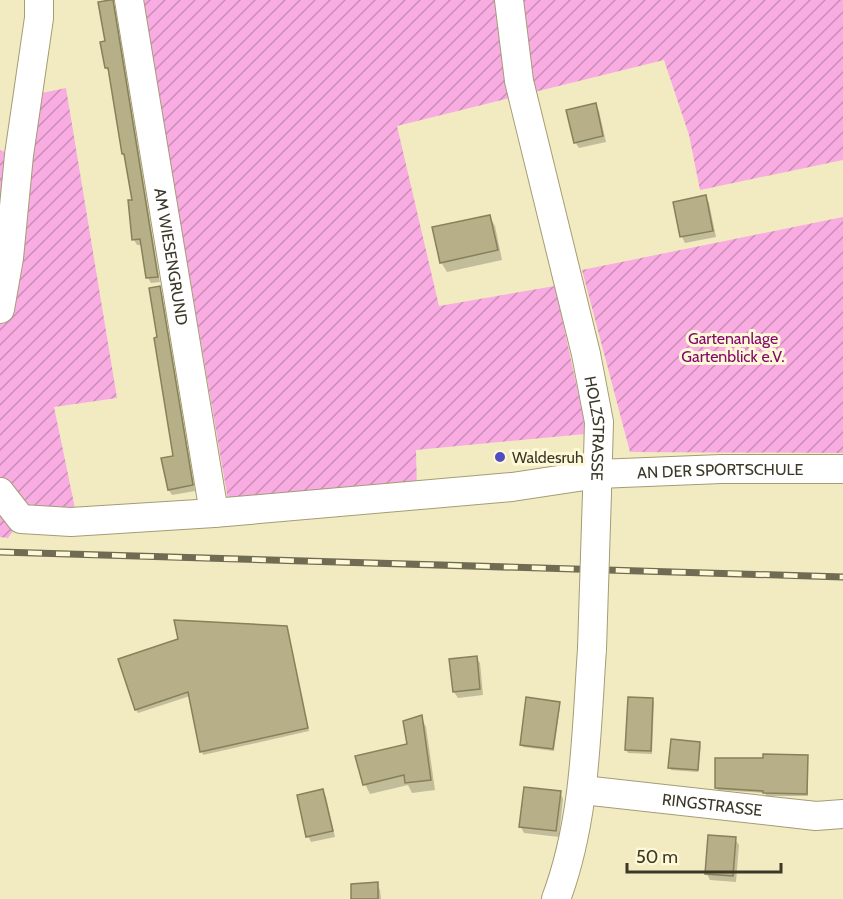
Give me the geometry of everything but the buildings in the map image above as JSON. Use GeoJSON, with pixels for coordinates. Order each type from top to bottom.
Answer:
{"type":"FeatureCollection","features":[{"type":"Feature","properties":{"kind":"street"},"geometry":{"type":"LineString","coordinates":[[0,309],[9,258],[19,155],[39,18],[39,0]]}},
{"type":"Feature","properties":{"kind":"street","name":"AM WIESENGRUND"},"geometry":{"type":"LineString","coordinates":[[129,0],[214,513]]}},
{"type":"Feature","properties":{"kind":"street","name":"HOLZSTRASSE"},"geometry":{"type":"LineString","coordinates":[[509,0],[519,81],[586,354],[599,422],[592,649],[583,790],[567,869],[556,899]]}},
{"type":"Feature","properties":{"kind":"street","name":"AN DER SPORTSCHULE"},"geometry":{"type":"LineString","coordinates":[[598,484],[721,469],[843,469]]}},
{"type":"Feature","properties":{"kind":"street"},"geometry":{"type":"LineString","coordinates":[[0,492],[21,519],[71,522],[214,513],[512,488],[598,484]]}},
{"type":"Feature","properties":{"kind":"street","name":"RINGSTRASSE"},"geometry":{"type":"LineString","coordinates":[[583,790],[816,816],[843,814]]}},
{"type":"Feature","properties":{"kind":"green space"},"geometry":{"type":"Polygon","coordinates":[[[142,0],[843,0],[843,160],[700,190],[689,135],[664,60],[397,126],[439,306],[555,286],[583,415],[585,434],[416,450],[417,492],[228,500],[142,0]]]}},
{"type":"Feature","properties":{"kind":"green space"},"geometry":{"type":"Polygon","coordinates":[[[66,88],[117,398],[54,407],[76,513],[28,510],[8,538],[0,537],[0,150],[5,152],[37,94],[66,88]]]}},
{"type":"Feature","properties":{"kind":"green space","name":"Gartenanlage Gartenblick e.V."},"geometry":{"type":"Polygon","coordinates":[[[843,217],[843,453],[630,452],[582,270],[843,217]]]}},
{"type":"Feature","properties":{"kind":"railway"},"geometry":{"type":"LineString","coordinates":[[0,552],[843,577]]}},
{"type":"Feature","properties":{"kind":"place","name":"Waldesruh"},"geometry":{"type":"Point","coordinates":[500,457]}}]}
